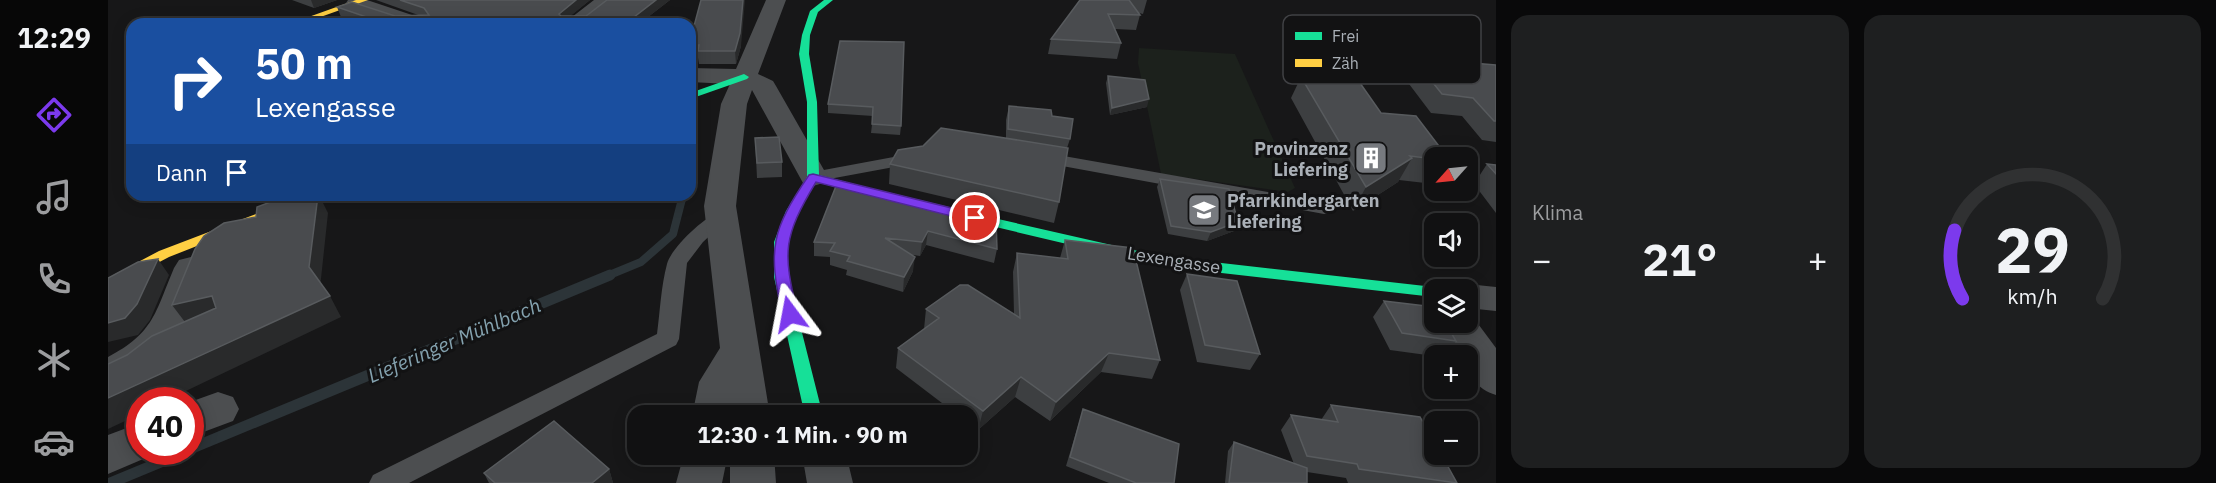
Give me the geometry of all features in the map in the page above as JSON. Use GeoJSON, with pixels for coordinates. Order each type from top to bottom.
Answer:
{"type":"FeatureCollection","features":[{"type":"Feature","properties":{"kind":"street"},"geometry":{"type":"LineString","coordinates":[[582,18],[607,0]]}},
{"type":"Feature","properties":{"kind":"street"},"geometry":{"type":"LineString","coordinates":[[748,405],[720,206],[734,104],[776,0]]}},
{"type":"Feature","properties":{"kind":"street"},"geometry":{"type":"LineString","coordinates":[[811,405],[781,277],[780,242],[792,211],[813,177],[812,102],[804,54],[806,35],[814,11],[829,0]]}},
{"type":"Feature","properties":{"kind":"street"},"geometry":{"type":"LineString","coordinates":[[311,18],[360,2],[404,18]]}},
{"type":"Feature","properties":{"kind":"street"},"geometry":{"type":"LineString","coordinates":[[696,85],[744,77],[764,86],[813,177],[894,199]]}},
{"type":"Feature","properties":{"kind":"street"},"geometry":{"type":"LineString","coordinates":[[108,284],[164,254],[304,201]]}},
{"type":"Feature","properties":{"kind":"street","name":"Lexengasse"},"geometry":{"type":"LineString","coordinates":[[940,209],[1160,261],[1424,291]]}},
{"type":"Feature","properties":{"kind":"street"},"geometry":{"type":"LineString","coordinates":[[108,375],[145,355],[165,333],[195,259],[209,242],[251,220]]}},
{"type":"Feature","properties":{"kind":"street"},"geometry":{"type":"LineString","coordinates":[[1478,297],[1496,299]]}},
{"type":"Feature","properties":{"kind":"street"},"geometry":{"type":"LineString","coordinates":[[1465,333],[1496,379]]}},
{"type":"Feature","properties":{"kind":"street"},"geometry":{"type":"LineString","coordinates":[[715,405],[719,382],[740,349]]}},
{"type":"Feature","properties":{"kind":"street"},"geometry":{"type":"LineString","coordinates":[[108,454],[126,447]]}},
{"type":"Feature","properties":{"kind":"street"},"geometry":{"type":"LineString","coordinates":[[699,483],[703,465]]}},
{"type":"Feature","properties":{"kind":"street"},"geometry":{"type":"LineString","coordinates":[[752,465],[753,483]]}},
{"type":"Feature","properties":{"kind":"street"},"geometry":{"type":"LineString","coordinates":[[826,465],[830,483]]}},
{"type":"Feature","properties":{"kind":"lane"},"geometry":{"type":"LineString","coordinates":[[813,177],[914,159],[927,147]]}},
{"type":"Feature","properties":{"kind":"lane"},"geometry":{"type":"LineString","coordinates":[[1029,155],[1112,168],[1324,208]]}},
{"type":"Feature","properties":{"kind":"lane"},"geometry":{"type":"LineString","coordinates":[[383,483],[668,339],[677,262],[696,238],[720,218]]}},
{"type":"Feature","properties":{"kind":"shaded area"},"geometry":{"type":"Polygon","coordinates":[[[1139,48],[1235,54],[1295,188],[1288,192],[1161,174],[1138,63],[1139,48]]]}},
{"type":"Feature","properties":{"kind":"building"},"geometry":{"type":"Polygon","coordinates":[[[400,0],[576,0],[559,14],[561,16],[586,16],[607,0],[656,0],[633,18],[369,18],[337,7],[352,2],[395,16],[429,15],[424,8],[400,0]]]}},
{"type":"Feature","properties":{"kind":"building"},"geometry":{"type":"Polygon","coordinates":[[[701,0],[743,0],[740,33],[735,51],[698,51],[696,19],[701,0]]]}},
{"type":"Feature","properties":{"kind":"building"},"geometry":{"type":"Polygon","coordinates":[[[1080,0],[1129,0],[1140,15],[1108,14],[1121,43],[1051,39],[1080,0]]]}},
{"type":"Feature","properties":{"kind":"building"},"geometry":{"type":"Polygon","coordinates":[[[840,41],[904,42],[901,126],[872,124],[873,107],[828,104],[840,41]]]}},
{"type":"Feature","properties":{"kind":"building"},"geometry":{"type":"Polygon","coordinates":[[[1481,64],[1496,65],[1496,121],[1473,98],[1442,94],[1434,84],[1481,84],[1481,64]]]}},
{"type":"Feature","properties":{"kind":"building"},"geometry":{"type":"Polygon","coordinates":[[[1108,76],[1145,80],[1149,99],[1112,108],[1108,76]]]}},
{"type":"Feature","properties":{"kind":"building"},"geometry":{"type":"Polygon","coordinates":[[[1305,84],[1361,84],[1381,113],[1416,116],[1440,147],[1424,147],[1424,158],[1410,156],[1412,158],[1366,187],[1305,84]]]}},
{"type":"Feature","properties":{"kind":"building"},"geometry":{"type":"Polygon","coordinates":[[[1009,106],[1051,110],[1052,116],[1073,119],[1070,139],[1008,129],[1009,106]]]}},
{"type":"Feature","properties":{"kind":"building"},"geometry":{"type":"Polygon","coordinates":[[[941,128],[1068,148],[1059,202],[890,164],[898,150],[923,146],[941,128]]]}},
{"type":"Feature","properties":{"kind":"building"},"geometry":{"type":"Polygon","coordinates":[[[779,137],[782,162],[757,163],[755,138],[779,137]]]}},
{"type":"Feature","properties":{"kind":"building"},"geometry":{"type":"Polygon","coordinates":[[[1487,164],[1496,165],[1496,174],[1487,164]]]}},
{"type":"Feature","properties":{"kind":"building"},"geometry":{"type":"Polygon","coordinates":[[[1160,179],[1229,189],[1238,222],[1211,232],[1171,226],[1160,179]]]}},
{"type":"Feature","properties":{"kind":"building"},"geometry":{"type":"Polygon","coordinates":[[[838,181],[996,219],[997,249],[928,231],[922,242],[885,238],[915,257],[904,277],[847,261],[850,256],[830,251],[835,243],[814,242],[838,181]]]}},
{"type":"Feature","properties":{"kind":"building"},"geometry":{"type":"Polygon","coordinates":[[[273,201],[317,201],[309,267],[330,296],[132,387],[126,387],[126,390],[108,398],[108,364],[127,355],[152,336],[216,308],[212,296],[172,305],[195,249],[204,236],[224,223],[256,217],[257,207],[273,201]]]}},
{"type":"Feature","properties":{"kind":"building"},"geometry":{"type":"Polygon","coordinates":[[[1065,240],[1133,248],[1160,360],[1109,353],[1056,402],[1021,377],[983,411],[978,405],[898,348],[939,318],[926,309],[960,285],[968,285],[1020,318],[1017,253],[1068,259],[1065,240]]]}},
{"type":"Feature","properties":{"kind":"building"},"geometry":{"type":"Polygon","coordinates":[[[158,259],[137,304],[125,318],[108,323],[108,278],[138,262],[158,259]]]}},
{"type":"Feature","properties":{"kind":"building"},"geometry":{"type":"Polygon","coordinates":[[[1187,274],[1237,281],[1260,354],[1205,345],[1187,274]]]}},
{"type":"Feature","properties":{"kind":"building"},"geometry":{"type":"Polygon","coordinates":[[[1384,301],[1424,306],[1424,333],[1451,333],[1456,341],[1402,333],[1384,301]]]}},
{"type":"Feature","properties":{"kind":"building"},"geometry":{"type":"Polygon","coordinates":[[[1331,405],[1420,417],[1424,424],[1424,465],[1447,465],[1457,483],[1359,469],[1357,464],[1307,456],[1291,415],[1338,422],[1331,405]]]}},
{"type":"Feature","properties":{"kind":"building"},"geometry":{"type":"Polygon","coordinates":[[[1083,409],[1179,444],[1174,483],[1136,483],[1070,457],[1083,409]]]}},
{"type":"Feature","properties":{"kind":"building"},"geometry":{"type":"Polygon","coordinates":[[[554,421],[609,469],[592,483],[495,483],[484,473],[554,421]]]}},
{"type":"Feature","properties":{"kind":"building"},"geometry":{"type":"Polygon","coordinates":[[[1234,442],[1307,468],[1307,483],[1229,483],[1234,442]]]}},
{"type":"Feature","properties":{"kind":"waterway","name":"Lieferinger Mühlbach"},"geometry":{"type":"LineString","coordinates":[[607,276],[641,262],[673,234],[681,201]]}},
{"type":"Feature","properties":{"kind":"waterway","name":"Lieferinger Mühlbach"},"geometry":{"type":"LineString","coordinates":[[204,443],[610,275]]}},
{"type":"Feature","properties":{"kind":"waterway","name":"Lieferinger Mühlbach"},"geometry":{"type":"LineString","coordinates":[[110,483],[154,465]]}},
{"type":"Feature","properties":{"kind":"traffic: fast"},"geometry":{"type":"LineString","coordinates":[[811,405],[781,277],[781,242],[792,211],[813,177],[812,102],[804,54],[806,35],[814,11],[829,0]]}},
{"type":"Feature","properties":{"kind":"traffic: fast"},"geometry":{"type":"LineString","coordinates":[[696,94],[744,77]]}},
{"type":"Feature","properties":{"kind":"traffic: fast"},"geometry":{"type":"LineString","coordinates":[[813,177],[881,195]]}},
{"type":"Feature","properties":{"kind":"traffic: fast"},"geometry":{"type":"LineString","coordinates":[[954,213],[1160,261],[1424,291]]}},
{"type":"Feature","properties":{"kind":"traffic: slow"},"geometry":{"type":"LineString","coordinates":[[311,18],[364,0]]}},
{"type":"Feature","properties":{"kind":"traffic: slow"},"geometry":{"type":"LineString","coordinates":[[108,284],[164,254],[300,201]]}},
{"type":"Feature","properties":{"kind":"place","name":"Provinzenz Liefering"},"geometry":{"type":"Point","coordinates":[1371,158]}},
{"type":"Feature","properties":{"kind":"place","name":"Pfarrkindergarten Liefering"},"geometry":{"type":"Point","coordinates":[1204,210]}},
{"type":"Feature","properties":{"kind":"route"},"geometry":{"type":"LineString","coordinates":[[790,314],[781,277],[780,242],[792,211],[813,177],[975,218]]}}]}
